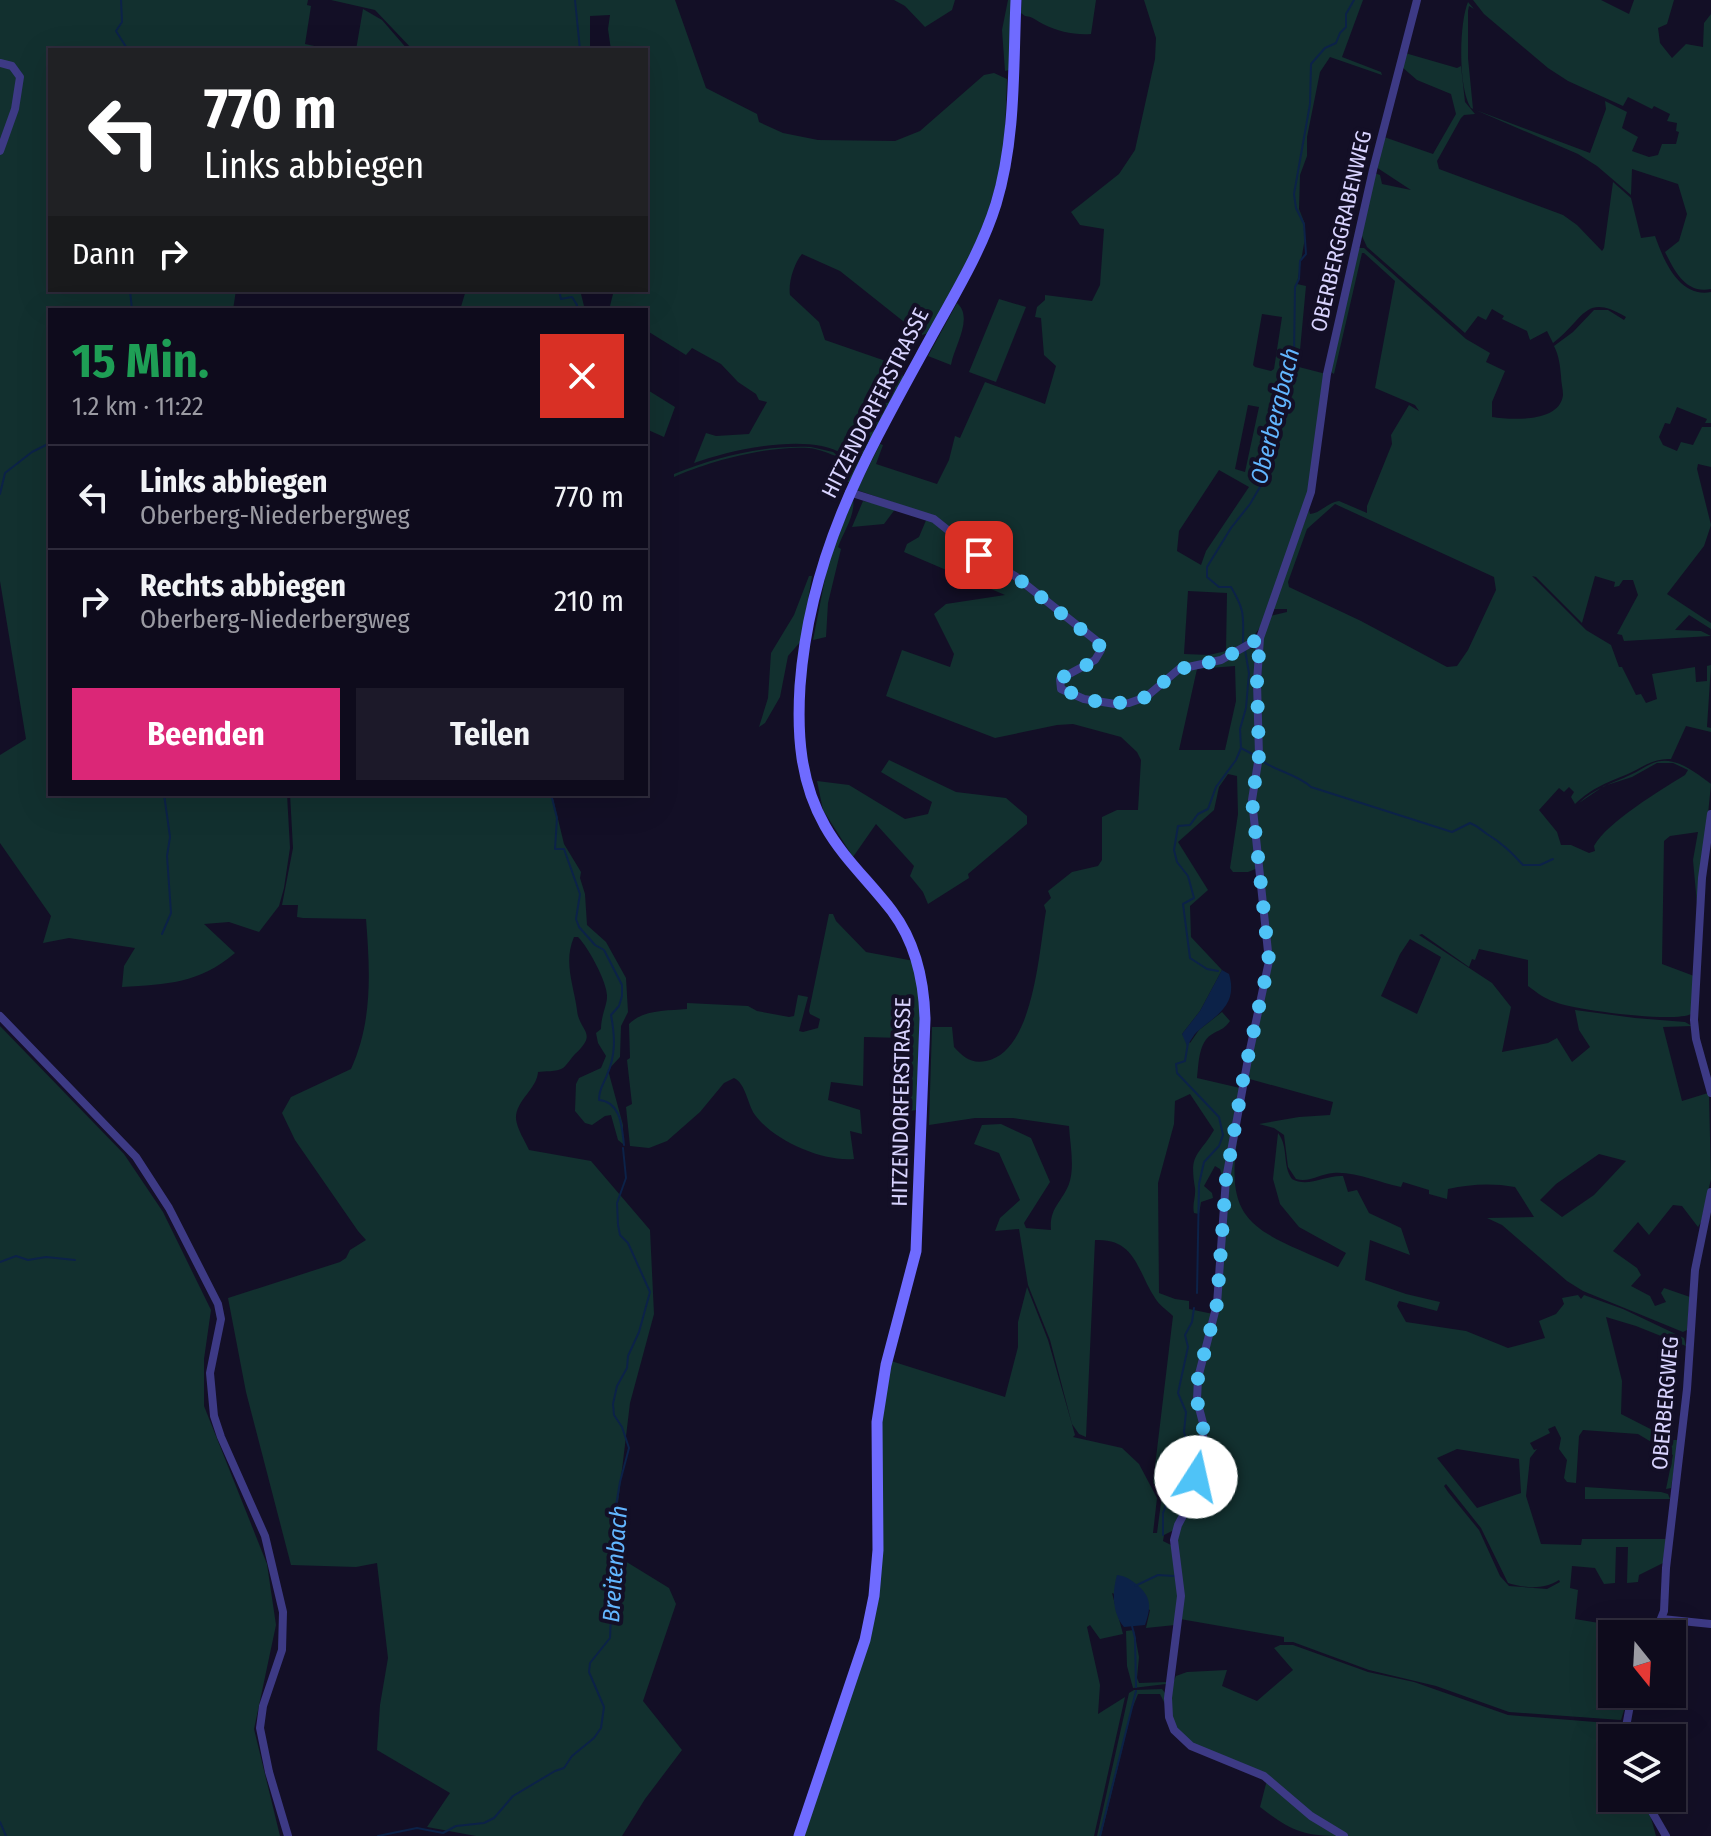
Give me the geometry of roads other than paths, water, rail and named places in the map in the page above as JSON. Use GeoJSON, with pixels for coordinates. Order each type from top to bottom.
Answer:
{"type":"FeatureCollection","features":[{"type":"Feature","properties":{"kind":"main road","name":"HITZENDORFERSTRASSE"},"geometry":{"type":"LineString","coordinates":[[799,1836],[865,1640],[872,1609],[878,1559],[878,1415],[886,1365],[916,1251],[925,1003],[915,955],[894,915],[824,825],[807,786],[801,755],[800,694],[807,632],[824,559],[849,492],[872,444],[974,259],[996,204],[1008,143],[1016,0]]}},
{"type":"Feature","properties":{"kind":"street","name":"OBERBERGGRABENWEG"},"geometry":{"type":"LineString","coordinates":[[1344,1836],[1311,1816],[1264,1776],[1187,1744],[1174,1730],[1168,1710],[1181,1596],[1174,1538],[1193,1496],[1202,1444],[1204,1427],[1197,1400],[1198,1378],[1217,1304],[1226,1179],[1269,961],[1252,800],[1259,756],[1257,682],[1260,638],[1311,492],[1327,374],[1373,170],[1417,0]]}},
{"type":"Feature","properties":{"kind":"street"},"geometry":{"type":"LineString","coordinates":[[0,63],[12,66],[20,77],[15,109],[0,151]]}},
{"type":"Feature","properties":{"kind":"street"},"geometry":{"type":"LineString","coordinates":[[849,492],[934,519],[979,555],[1015,576],[1098,642],[1101,650],[1097,659],[1060,679],[1061,689],[1069,694],[1098,702],[1129,703],[1146,697],[1179,669],[1215,662],[1260,638]]}},
{"type":"Feature","properties":{"kind":"street"},"geometry":{"type":"LineString","coordinates":[[1711,814],[1702,878],[1694,1020],[1711,1093]]}},
{"type":"Feature","properties":{"kind":"street"},"geometry":{"type":"LineString","coordinates":[[0,1016],[136,1157],[169,1208],[218,1304],[220,1325],[210,1373],[214,1416],[265,1536],[283,1612],[282,1650],[263,1706],[260,1728],[288,1836]]}},
{"type":"Feature","properties":{"kind":"street","name":"OBERBERGWEG"},"geometry":{"type":"LineString","coordinates":[[1662,1619],[1684,1422],[1695,1270],[1711,1192]]}},
{"type":"Feature","properties":{"kind":"street"},"geometry":{"type":"LineString","coordinates":[[1662,1619],[1711,1624]]}},
{"type":"Feature","properties":{"kind":"street"},"geometry":{"type":"LineString","coordinates":[[1651,1812],[1666,1836]]}},
{"type":"Feature","properties":{"kind":"street"},"geometry":{"type":"LineString","coordinates":[[1654,1817],[1658,1836]]}},
{"type":"Feature","properties":{"kind":"water"},"geometry":{"type":"Polygon","coordinates":[[[1222,970],[1229,974],[1231,984],[1228,1001],[1187,1046],[1182,1034],[1200,1011],[1222,970]]]}},
{"type":"Feature","properties":{"kind":"water"},"geometry":{"type":"Polygon","coordinates":[[[1117,1575],[1135,1583],[1147,1597],[1149,1612],[1145,1625],[1124,1627],[1120,1621],[1114,1602],[1117,1575]]]}},
{"type":"Feature","properties":{"kind":"waterway"},"geometry":{"type":"LineString","coordinates":[[121,0],[122,22],[116,31],[127,48]]}},
{"type":"Feature","properties":{"kind":"waterway","name":"Breitenbach"},"geometry":{"type":"LineString","coordinates":[[575,0],[580,48]]}},
{"type":"Feature","properties":{"kind":"waterway","name":"Oberbergbach"},"geometry":{"type":"LineString","coordinates":[[1243,645],[1243,615],[1239,603],[1231,587],[1219,587],[1207,577],[1207,567],[1260,487],[1277,388],[1294,356],[1295,287],[1299,279],[1300,261],[1306,254],[1304,224],[1296,208],[1294,194],[1310,104],[1311,64],[1325,48],[1336,43],[1346,27],[1346,14],[1354,0]]}},
{"type":"Feature","properties":{"kind":"waterway"},"geometry":{"type":"LineString","coordinates":[[130,292],[132,308]]}},
{"type":"Feature","properties":{"kind":"waterway","name":"Breitenbach"},"geometry":{"type":"LineString","coordinates":[[559,292],[561,299],[572,297],[576,308]]}},
{"type":"Feature","properties":{"kind":"waterway"},"geometry":{"type":"LineString","coordinates":[[0,494],[5,473],[48,444]]}},
{"type":"Feature","properties":{"kind":"waterway","name":"Oberbergbach"},"geometry":{"type":"LineString","coordinates":[[1218,971],[1207,969],[1190,958],[1183,904],[1194,898],[1188,876],[1177,862],[1174,850],[1178,826],[1190,825],[1198,814],[1208,809],[1216,787],[1241,748],[1240,729],[1246,708],[1249,673],[1245,650]]}},
{"type":"Feature","properties":{"kind":"waterway"},"geometry":{"type":"LineString","coordinates":[[1241,748],[1256,756]]}},
{"type":"Feature","properties":{"kind":"waterway"},"geometry":{"type":"LineString","coordinates":[[1262,761],[1311,787],[1452,832],[1470,823],[1502,844],[1523,865],[1540,865],[1553,859]]}},
{"type":"Feature","properties":{"kind":"waterway"},"geometry":{"type":"LineString","coordinates":[[162,934],[171,913],[167,856],[170,837],[164,796]]}},
{"type":"Feature","properties":{"kind":"waterway","name":"Breitenbach"},"geometry":{"type":"LineString","coordinates":[[552,796],[557,818],[555,849],[564,849],[580,894],[576,919],[595,945],[604,950],[622,985],[619,1006],[611,1015],[613,1053],[599,1100],[616,1110],[624,1145]]}},
{"type":"Feature","properties":{"kind":"waterway","name":"Oberbergbach"},"geometry":{"type":"LineString","coordinates":[[1188,1043],[1185,1061],[1176,1064],[1177,1073],[1219,1117],[1223,1135],[1219,1146],[1204,1162],[1199,1184],[1197,1293]]}},
{"type":"Feature","properties":{"kind":"waterway","name":"Breitenbach"},"geometry":{"type":"LineString","coordinates":[[378,1836],[417,1828],[443,1833],[456,1826],[484,1823],[494,1818],[513,1796],[564,1768],[601,1728],[604,1707],[589,1672],[590,1663],[610,1638],[616,1506],[629,1448],[614,1415],[613,1404],[650,1292],[628,1243],[620,1235],[618,1225],[617,1203],[626,1178],[623,1148]]}},
{"type":"Feature","properties":{"kind":"waterway"},"geometry":{"type":"LineString","coordinates":[[0,1262],[16,1256],[28,1260],[46,1257],[75,1260]]}},
{"type":"Feature","properties":{"kind":"waterway","name":"Oberbergbach"},"geometry":{"type":"LineString","coordinates":[[1168,1498],[1168,1487],[1174,1481],[1188,1444],[1184,1432],[1186,1412],[1178,1393],[1188,1347],[1185,1335],[1192,1322],[1194,1308]]}},
{"type":"Feature","properties":{"kind":"waterway","name":"Oberbergbach"},"geometry":{"type":"LineString","coordinates":[[1163,1535],[1163,1513],[1167,1502]]}},
{"type":"Feature","properties":{"kind":"waterway","name":"Oberbergbach"},"geometry":{"type":"LineString","coordinates":[[1135,1586],[1158,1575],[1174,1576]]}},
{"type":"Feature","properties":{"kind":"waterway","name":"Oberbergbach"},"geometry":{"type":"LineString","coordinates":[[1132,1626],[1136,1687]]}},
{"type":"Feature","properties":{"kind":"waterway","name":"Oberbergbach"},"geometry":{"type":"LineString","coordinates":[[1100,1836],[1136,1691]]}},
{"type":"Feature","properties":{"kind":"waterway"},"geometry":{"type":"LineString","coordinates":[[0,1822],[6,1836]]}}]}
